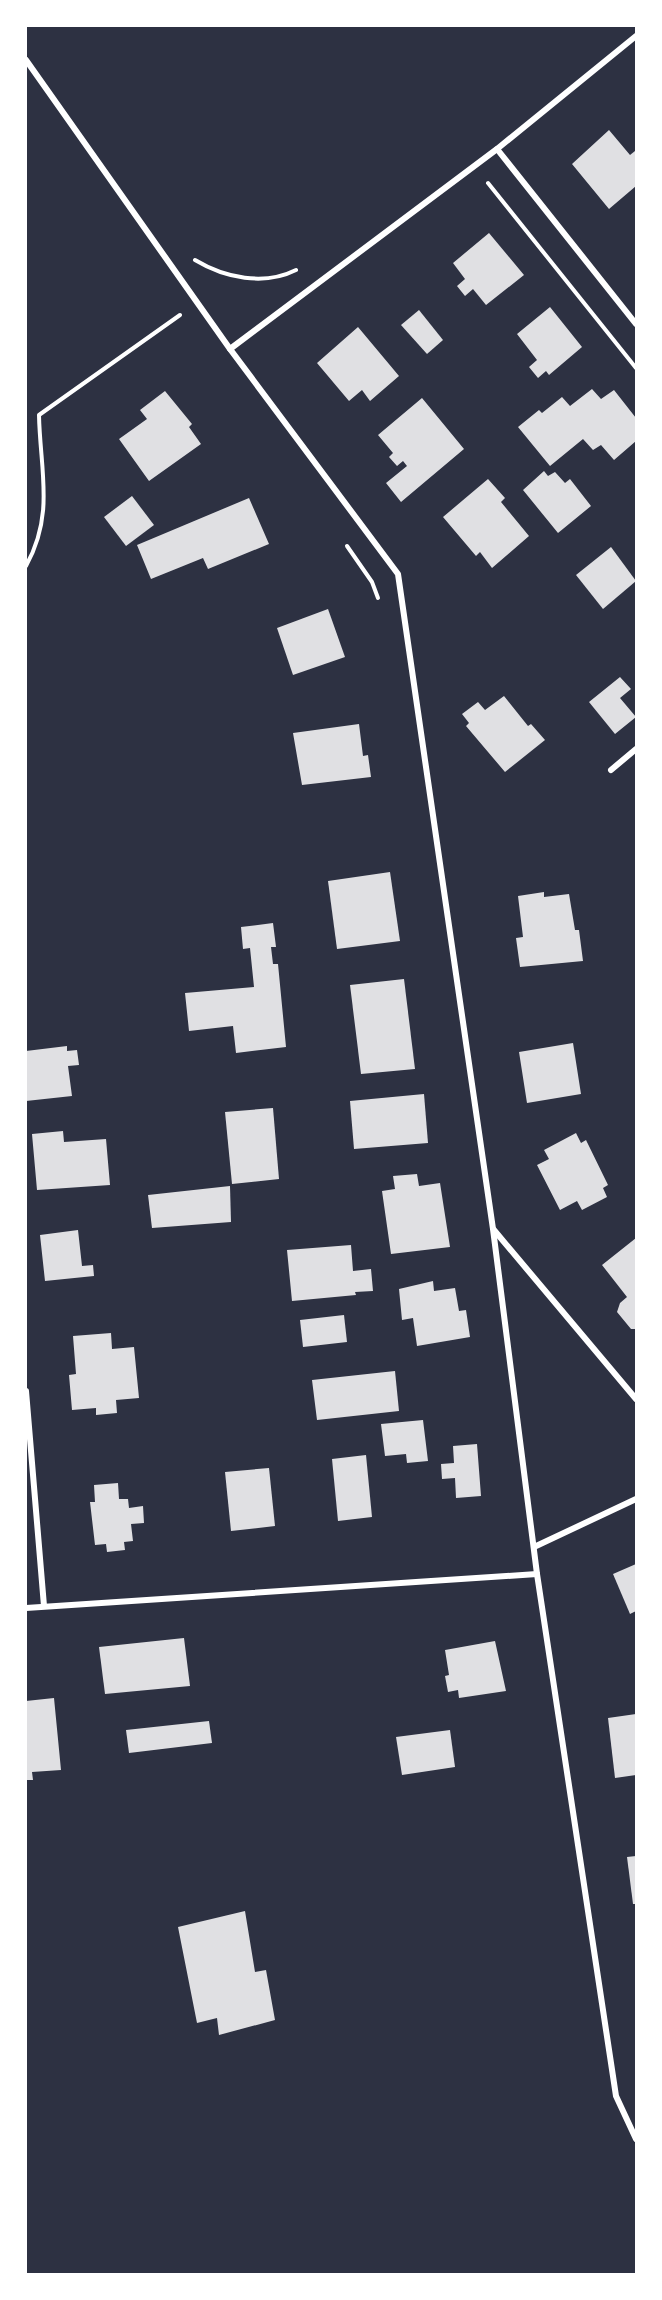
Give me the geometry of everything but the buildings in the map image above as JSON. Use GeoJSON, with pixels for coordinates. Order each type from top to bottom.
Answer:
{"type":"FeatureCollection","features":[{"type":"Feature","properties":{"kind":"street"},"geometry":{"type":"LineString","coordinates":[[230,349],[497,149],[636,36]]}},
{"type":"Feature","properties":{"kind":"street"},"geometry":{"type":"LineString","coordinates":[[26,60],[230,349],[398,574],[494,1229],[537,1574],[616,2096],[636,2139]]}},
{"type":"Feature","properties":{"kind":"street"},"geometry":{"type":"LineString","coordinates":[[497,149],[636,324]]}},
{"type":"Feature","properties":{"kind":"street"},"geometry":{"type":"LineString","coordinates":[[611,770],[636,749]]}},
{"type":"Feature","properties":{"kind":"street"},"geometry":{"type":"LineString","coordinates":[[494,1229],[636,1399]]}},
{"type":"Feature","properties":{"kind":"street"},"geometry":{"type":"LineString","coordinates":[[26,1391],[44,1606]]}},
{"type":"Feature","properties":{"kind":"street"},"geometry":{"type":"LineString","coordinates":[[534,1547],[636,1499]]}},
{"type":"Feature","properties":{"kind":"street"},"geometry":{"type":"LineString","coordinates":[[26,1608],[537,1574]]}},
{"type":"Feature","properties":{"kind":"path"},"geometry":{"type":"LineString","coordinates":[[484,178],[636,368]]}},
{"type":"Feature","properties":{"kind":"path"},"geometry":{"type":"LineString","coordinates":[[192,258],[209,268],[258,280],[285,276],[306,265]]}},
{"type":"Feature","properties":{"kind":"path"},"geometry":{"type":"LineString","coordinates":[[26,566],[38,544],[46,497],[40,455],[39,415],[183,313]]}},
{"type":"Feature","properties":{"kind":"path"},"geometry":{"type":"LineString","coordinates":[[345,543],[372,582],[380,602]]}}]}
